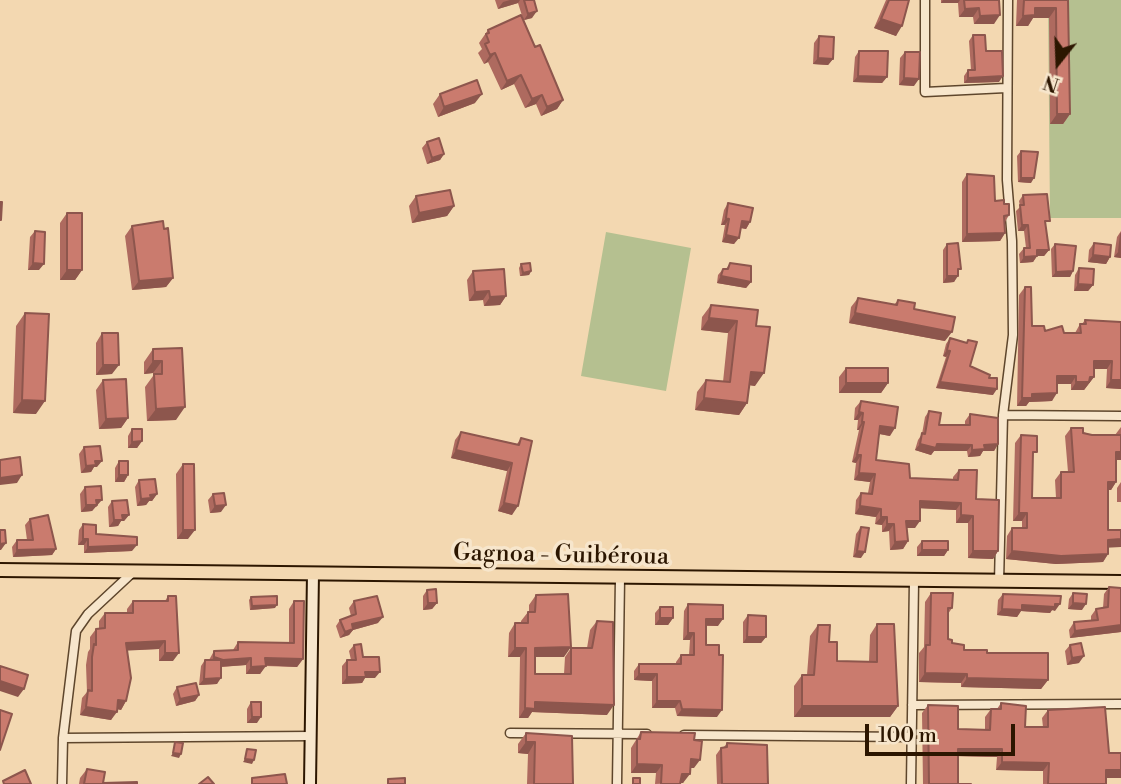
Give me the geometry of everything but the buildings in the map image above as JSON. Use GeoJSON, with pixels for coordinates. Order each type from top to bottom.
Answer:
{"type":"FeatureCollection","features":[{"type":"Feature","properties":{"kind":"main road","name":"Gagnoa - Guibéroua"},"geometry":{"type":"LineString","coordinates":[[0,570],[1121,582]]}},
{"type":"Feature","properties":{"kind":"street"},"geometry":{"type":"LineString","coordinates":[[925,0],[925,92],[1006,88]]}},
{"type":"Feature","properties":{"kind":"street"},"geometry":{"type":"LineString","coordinates":[[999,582],[1003,415],[1013,335],[1006,88],[1008,0]]}},
{"type":"Feature","properties":{"kind":"street"},"geometry":{"type":"LineString","coordinates":[[1003,415],[1121,416]]}},
{"type":"Feature","properties":{"kind":"street"},"geometry":{"type":"LineString","coordinates":[[62,784],[63,738],[76,631],[88,614],[132,572]]}},
{"type":"Feature","properties":{"kind":"street"},"geometry":{"type":"LineString","coordinates":[[310,784],[313,573]]}},
{"type":"Feature","properties":{"kind":"street"},"geometry":{"type":"LineString","coordinates":[[617,784],[620,578]]}},
{"type":"Feature","properties":{"kind":"street"},"geometry":{"type":"LineString","coordinates":[[911,784],[914,581]]}},
{"type":"Feature","properties":{"kind":"street"},"geometry":{"type":"LineString","coordinates":[[912,705],[1121,704]]}},
{"type":"Feature","properties":{"kind":"street"},"geometry":{"type":"LineString","coordinates":[[510,733],[660,734]]}},
{"type":"Feature","properties":{"kind":"street"},"geometry":{"type":"LineString","coordinates":[[674,734],[911,737]]}},
{"type":"Feature","properties":{"kind":"street"},"geometry":{"type":"LineString","coordinates":[[63,738],[311,736]]}},
{"type":"Feature","properties":{"kind":"green space"},"geometry":{"type":"Polygon","coordinates":[[[1048,0],[1121,0],[1121,218],[1050,218],[1048,0]]]}},
{"type":"Feature","properties":{"kind":"green space"},"geometry":{"type":"Polygon","coordinates":[[[606,232],[691,248],[666,391],[581,376],[606,232]]]}}]}
